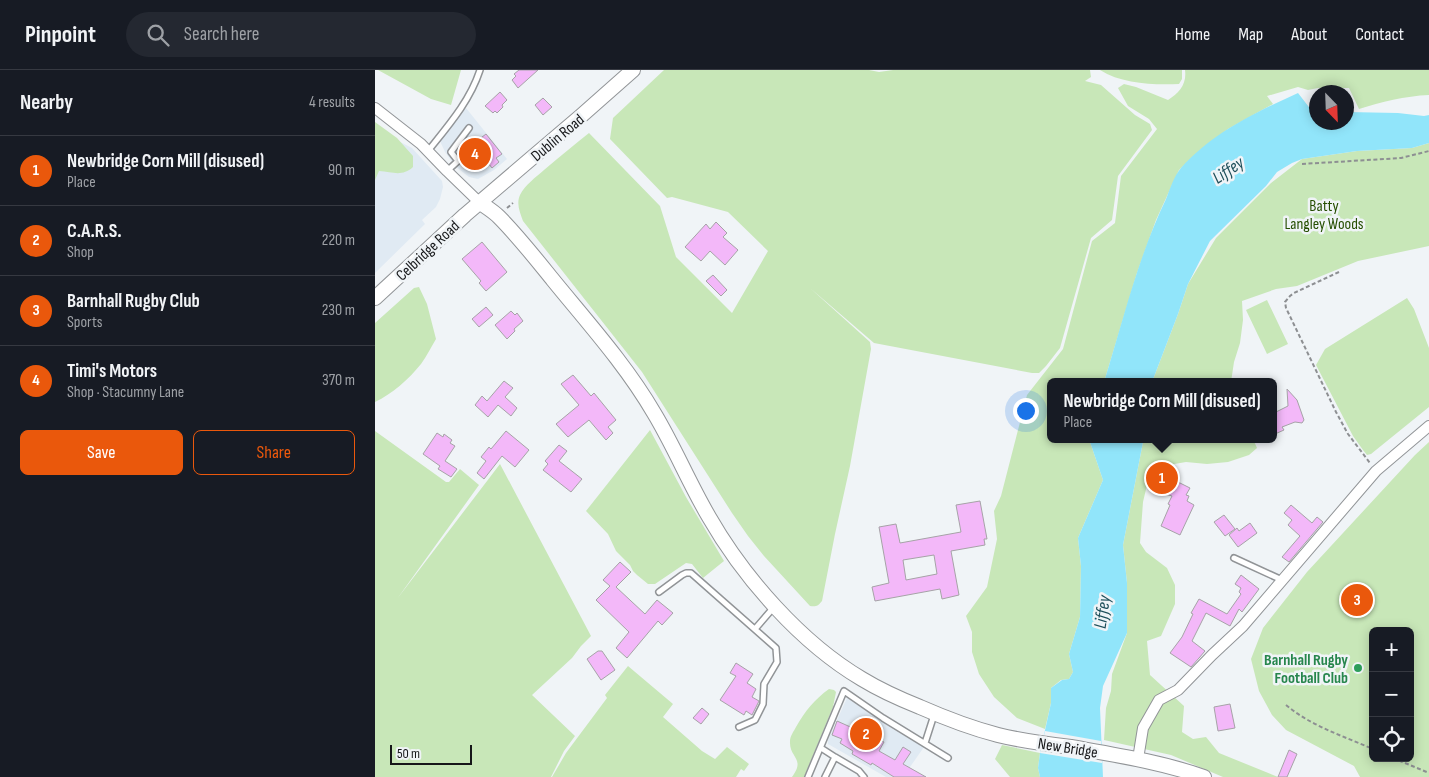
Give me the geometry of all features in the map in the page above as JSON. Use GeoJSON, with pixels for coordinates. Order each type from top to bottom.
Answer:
{"type":"FeatureCollection","features":[{"type":"Feature","properties":{"kind":"main road","name":"Dublin Road"},"geometry":{"type":"LineString","coordinates":[[479,202],[633,70]]}},
{"type":"Feature","properties":{"kind":"main road","name":"Celbridge Road"},"geometry":{"type":"LineString","coordinates":[[375,298],[479,202]]}},
{"type":"Feature","properties":{"kind":"main road","name":"New Bridge"},"geometry":{"type":"LineString","coordinates":[[479,202],[497,215],[621,364],[654,412],[709,517],[744,569],[775,606],[810,640],[849,671],[881,690],[978,729],[1023,740],[1138,759],[1177,768],[1204,777]]}},
{"type":"Feature","properties":{"kind":"street"},"geometry":{"type":"LineString","coordinates":[[375,108],[428,151],[479,202]]}},
{"type":"Feature","properties":{"kind":"street"},"geometry":{"type":"LineString","coordinates":[[1138,759],[1143,728],[1159,700],[1178,690],[1211,655],[1243,626],[1376,471],[1429,426]]}},
{"type":"Feature","properties":{"kind":"lane"},"geometry":{"type":"LineString","coordinates":[[428,151],[452,122],[466,101],[480,70]]}},
{"type":"Feature","properties":{"kind":"lane"},"geometry":{"type":"LineString","coordinates":[[447,171],[458,161],[451,152],[469,128]]}},
{"type":"Feature","properties":{"kind":"lane"},"geometry":{"type":"LineString","coordinates":[[1234,558],[1283,581]]}},
{"type":"Feature","properties":{"kind":"lane"},"geometry":{"type":"LineString","coordinates":[[659,592],[682,575],[691,573],[776,648],[777,662],[764,684],[763,704],[755,720],[739,727]]}},
{"type":"Feature","properties":{"kind":"lane"},"geometry":{"type":"LineString","coordinates":[[755,629],[775,606]]}},
{"type":"Feature","properties":{"kind":"lane"},"geometry":{"type":"LineString","coordinates":[[808,777],[844,691],[883,718],[948,758]]}},
{"type":"Feature","properties":{"kind":"lane"},"geometry":{"type":"LineString","coordinates":[[925,744],[935,713]]}},
{"type":"Feature","properties":{"kind":"lane"},"geometry":{"type":"LineString","coordinates":[[821,748],[859,771],[864,777]]}},
{"type":"Feature","properties":{"kind":"lane"},"geometry":{"type":"LineString","coordinates":[[825,777],[835,757]]}},
{"type":"Feature","properties":{"kind":"path"},"geometry":{"type":"LineString","coordinates":[[1302,164],[1401,158],[1429,151]]}},
{"type":"Feature","properties":{"kind":"path"},"geometry":{"type":"LineString","coordinates":[[1339,272],[1294,293],[1285,302],[1286,308],[1348,434],[1376,471]]}},
{"type":"Feature","properties":{"kind":"path"},"geometry":{"type":"LineString","coordinates":[[1286,705],[1312,723],[1369,747]]}},
{"type":"Feature","properties":{"kind":"path"},"geometry":{"type":"LineString","coordinates":[[1403,762],[1429,773]]}},
{"type":"Feature","properties":{"kind":"shaded area"},"geometry":{"type":"Polygon","coordinates":[[[466,108],[507,159],[494,170],[478,179],[469,177],[455,166],[440,141],[452,121],[466,108]]]}},
{"type":"Feature","properties":{"kind":"shaded area"},"geometry":{"type":"Polygon","coordinates":[[[375,129],[412,148],[442,181],[443,187],[436,207],[422,220],[425,224],[375,273],[375,129]]]}},
{"type":"Feature","properties":{"kind":"shaded area"},"geometry":{"type":"Polygon","coordinates":[[[847,698],[891,728],[924,747],[903,777],[886,777],[828,744],[828,740],[847,698]]]}},
{"type":"Feature","properties":{"kind":"green space"},"geometry":{"type":"Polygon","coordinates":[[[378,70],[461,70],[451,105],[431,99],[378,70]]]}},
{"type":"Feature","properties":{"kind":"green space"},"geometry":{"type":"Polygon","coordinates":[[[664,70],[869,70],[879,72],[893,70],[1090,70],[1091,77],[1085,81],[1101,85],[1135,115],[1150,124],[1152,130],[1118,176],[1112,220],[1091,238],[1060,348],[1039,373],[874,343],[810,288],[870,342],[871,349],[850,466],[822,601],[815,606],[810,606],[748,536],[642,372],[523,221],[518,205],[520,195],[531,181],[589,133],[660,206],[676,257],[732,313],[768,251],[728,212],[672,197],[667,198],[610,139],[613,118],[664,70]]]}},
{"type":"Feature","properties":{"kind":"green space"},"geometry":{"type":"Polygon","coordinates":[[[1100,70],[1182,70],[1182,79],[1179,84],[1138,83],[1109,75],[1100,70]]]}},
{"type":"Feature","properties":{"kind":"green space"},"geometry":{"type":"Polygon","coordinates":[[[1185,70],[1429,70],[1429,95],[1393,100],[1359,109],[1354,98],[1354,85],[1309,85],[1309,90],[1298,87],[1267,96],[1273,104],[1228,129],[1198,152],[1179,170],[1156,220],[1137,273],[1105,378],[1047,378],[1047,443],[1090,443],[1103,480],[1078,538],[1081,566],[1080,617],[1069,654],[1073,672],[1069,679],[1061,680],[1051,688],[1051,703],[1045,729],[1017,718],[994,697],[979,674],[972,652],[972,632],[966,616],[987,587],[997,539],[994,511],[1001,496],[1027,395],[1063,349],[1092,241],[1115,223],[1121,176],[1157,129],[1149,119],[1128,106],[1118,88],[1124,84],[1168,100],[1176,94],[1185,80],[1185,70]]]}},
{"type":"Feature","properties":{"kind":"green space"},"geometry":{"type":"Polygon","coordinates":[[[375,122],[397,138],[413,156],[413,167],[401,173],[379,171],[375,180],[375,122]]]}},
{"type":"Feature","properties":{"kind":"green space","name":"Batty Langley Woods"},"geometry":{"type":"Polygon","coordinates":[[[1429,143],[1429,246],[1358,261],[1297,286],[1276,289],[1242,301],[1243,320],[1240,343],[1232,378],[1154,378],[1188,284],[1216,238],[1271,183],[1302,159],[1357,151],[1412,148],[1429,143]]]}},
{"type":"Feature","properties":{"kind":"green space"},"geometry":{"type":"Polygon","coordinates":[[[419,287],[427,304],[436,339],[423,361],[411,375],[400,386],[375,402],[375,323],[414,288],[419,287]]]}},
{"type":"Feature","properties":{"kind":"green space"},"geometry":{"type":"Polygon","coordinates":[[[1407,298],[1414,309],[1429,348],[1429,407],[1371,454],[1367,455],[1353,436],[1316,365],[1325,349],[1407,298]]]}},
{"type":"Feature","properties":{"kind":"green space"},"geometry":{"type":"Polygon","coordinates":[[[1267,300],[1288,344],[1267,354],[1246,310],[1267,300]]]}},
{"type":"Feature","properties":{"kind":"green space"},"geometry":{"type":"Polygon","coordinates":[[[650,430],[686,497],[724,561],[703,578],[692,564],[686,563],[655,584],[648,584],[633,571],[630,565],[616,551],[608,534],[586,511],[650,430]]]}},
{"type":"Feature","properties":{"kind":"green space"},"geometry":{"type":"Polygon","coordinates":[[[375,431],[446,482],[449,482],[460,469],[479,485],[397,599],[500,464],[591,636],[572,658],[532,695],[575,736],[564,751],[551,777],[375,777],[375,431]]]}},
{"type":"Feature","properties":{"kind":"green space"},"geometry":{"type":"Polygon","coordinates":[[[1429,442],[1429,777],[1360,777],[1354,766],[1286,730],[1272,715],[1259,691],[1251,659],[1263,628],[1307,572],[1429,442]]]}},
{"type":"Feature","properties":{"kind":"green space"},"geometry":{"type":"Polygon","coordinates":[[[1143,443],[1255,443],[1257,448],[1249,455],[1228,462],[1207,464],[1186,462],[1151,468],[1143,502],[1140,543],[1146,552],[1167,568],[1175,585],[1175,604],[1161,636],[1147,641],[1150,675],[1184,706],[1182,732],[1193,739],[1206,737],[1219,753],[1278,777],[1223,777],[1171,755],[1104,740],[1106,708],[1111,691],[1112,674],[1127,633],[1127,583],[1123,545],[1143,443]]]}},
{"type":"Feature","properties":{"kind":"green space"},"geometry":{"type":"Polygon","coordinates":[[[628,666],[673,704],[663,717],[702,751],[715,759],[727,747],[749,764],[744,771],[741,769],[736,777],[552,777],[566,753],[607,698],[605,695],[628,666]]]}},
{"type":"Feature","properties":{"kind":"green space"},"geometry":{"type":"Polygon","coordinates":[[[829,689],[836,692],[833,707],[804,777],[792,777],[796,771],[797,762],[790,747],[791,735],[807,711],[829,689]]]}},
{"type":"Feature","properties":{"kind":"green space"},"geometry":{"type":"Polygon","coordinates":[[[1002,745],[1040,753],[1038,768],[1040,777],[1010,777],[995,759],[1002,745]]]}},
{"type":"Feature","properties":{"kind":"water","name":"Liffey"},"geometry":{"type":"Polygon","coordinates":[[[1298,93],[1309,107],[1309,130],[1354,130],[1354,112],[1429,115],[1429,143],[1412,148],[1357,151],[1302,159],[1277,172],[1266,186],[1210,241],[1188,284],[1154,378],[1105,378],[1139,266],[1172,183],[1181,168],[1206,144],[1235,124],[1298,93]]]}},
{"type":"Feature","properties":{"kind":"water","name":"Liffey"},"geometry":{"type":"Polygon","coordinates":[[[1090,443],[1143,443],[1123,545],[1127,583],[1127,633],[1103,686],[1100,708],[1103,777],[1040,777],[1038,768],[1051,703],[1051,688],[1062,680],[1069,679],[1073,672],[1069,654],[1080,617],[1081,566],[1078,538],[1103,480],[1090,443]]]}},
{"type":"Feature","properties":{"kind":"pier"},"geometry":{"type":"Polygon","coordinates":[[[1045,731],[1101,741],[1102,763],[1040,753],[1045,731]]]}},
{"type":"Feature","properties":{"kind":"building"},"geometry":{"type":"Polygon","coordinates":[[[519,70],[538,70],[518,88],[512,80],[516,76],[514,74],[519,70]]]}},
{"type":"Feature","properties":{"kind":"building"},"geometry":{"type":"Polygon","coordinates":[[[500,92],[507,100],[497,113],[495,111],[493,113],[485,106],[500,92]]]}},
{"type":"Feature","properties":{"kind":"building"},"geometry":{"type":"Polygon","coordinates":[[[543,98],[552,107],[543,115],[535,105],[543,98]]]}},
{"type":"Feature","properties":{"kind":"building"},"geometry":{"type":"Polygon","coordinates":[[[486,134],[502,154],[496,158],[499,162],[492,168],[485,159],[474,169],[459,150],[471,141],[473,144],[486,134]]]}},
{"type":"Feature","properties":{"kind":"building"},"geometry":{"type":"Polygon","coordinates":[[[716,222],[727,233],[723,237],[738,250],[725,265],[710,251],[701,261],[685,247],[706,224],[710,229],[716,222]]]}},
{"type":"Feature","properties":{"kind":"building"},"geometry":{"type":"Polygon","coordinates":[[[482,242],[507,272],[486,291],[479,283],[481,281],[462,259],[482,242]]]}},
{"type":"Feature","properties":{"kind":"building"},"geometry":{"type":"Polygon","coordinates":[[[713,275],[727,290],[721,296],[706,281],[713,275]]]}},
{"type":"Feature","properties":{"kind":"building"},"geometry":{"type":"Polygon","coordinates":[[[486,307],[493,315],[479,327],[472,319],[486,307]]]}},
{"type":"Feature","properties":{"kind":"building"},"geometry":{"type":"Polygon","coordinates":[[[511,311],[515,315],[517,313],[523,321],[507,339],[495,325],[511,311]]]}},
{"type":"Feature","properties":{"kind":"building"},"geometry":{"type":"Polygon","coordinates":[[[573,375],[591,396],[594,393],[616,420],[608,427],[613,433],[606,440],[589,420],[568,437],[556,424],[579,405],[561,384],[573,375]]]}},
{"type":"Feature","properties":{"kind":"building"},"geometry":{"type":"Polygon","coordinates":[[[504,381],[513,388],[505,397],[517,408],[511,416],[498,405],[488,417],[475,405],[482,396],[487,401],[504,381]]]}},
{"type":"Feature","properties":{"kind":"building"},"geometry":{"type":"Polygon","coordinates":[[[1287,389],[1297,400],[1304,420],[1302,423],[1295,422],[1282,427],[1284,430],[1277,433],[1277,412],[1288,406],[1287,389]]]}},
{"type":"Feature","properties":{"kind":"building"},"geometry":{"type":"Polygon","coordinates":[[[506,431],[529,450],[515,467],[502,456],[484,479],[477,473],[486,461],[481,457],[489,447],[491,449],[506,431]]]}},
{"type":"Feature","properties":{"kind":"building"},"geometry":{"type":"Polygon","coordinates":[[[437,433],[443,437],[444,434],[452,440],[450,443],[455,446],[445,461],[457,469],[451,477],[438,469],[440,466],[423,454],[437,433]]]}},
{"type":"Feature","properties":{"kind":"building"},"geometry":{"type":"Polygon","coordinates":[[[559,445],[567,451],[559,461],[582,479],[571,492],[543,470],[548,464],[545,461],[559,445]]]}},
{"type":"Feature","properties":{"kind":"building"},"geometry":{"type":"Polygon","coordinates":[[[1158,462],[1174,467],[1170,478],[1190,488],[1186,495],[1189,496],[1187,501],[1194,505],[1180,535],[1161,526],[1172,496],[1149,489],[1158,462]]]}},
{"type":"Feature","properties":{"kind":"building"},"geometry":{"type":"Polygon","coordinates":[[[980,501],[987,539],[984,539],[985,545],[951,551],[959,595],[942,599],[940,589],[875,601],[872,587],[889,583],[879,527],[896,524],[900,543],[961,532],[956,505],[980,501]],[[934,555],[903,560],[906,580],[937,574],[934,555]]]}},
{"type":"Feature","properties":{"kind":"building"},"geometry":{"type":"Polygon","coordinates":[[[1291,505],[1312,523],[1317,517],[1323,522],[1289,562],[1282,557],[1300,536],[1288,525],[1292,520],[1284,513],[1291,505]]]}},
{"type":"Feature","properties":{"kind":"building"},"geometry":{"type":"Polygon","coordinates":[[[1224,515],[1235,529],[1225,536],[1214,522],[1224,515]]]}},
{"type":"Feature","properties":{"kind":"building"},"geometry":{"type":"Polygon","coordinates":[[[1250,523],[1257,533],[1238,547],[1229,535],[1237,528],[1239,531],[1250,523]]]}},
{"type":"Feature","properties":{"kind":"building"},"geometry":{"type":"Polygon","coordinates":[[[620,562],[631,572],[616,587],[645,614],[657,600],[673,613],[662,625],[658,621],[627,658],[616,648],[629,632],[596,600],[610,586],[603,580],[620,562]]]}},
{"type":"Feature","properties":{"kind":"building"},"geometry":{"type":"Polygon","coordinates":[[[1241,575],[1259,589],[1242,612],[1239,609],[1230,626],[1206,613],[1192,641],[1205,651],[1191,667],[1170,653],[1182,637],[1193,614],[1191,613],[1199,599],[1227,614],[1241,594],[1239,592],[1241,588],[1235,584],[1241,575]]]}},
{"type":"Feature","properties":{"kind":"building"},"geometry":{"type":"Polygon","coordinates":[[[598,651],[602,651],[615,670],[601,680],[587,659],[598,651]]]}},
{"type":"Feature","properties":{"kind":"building"},"geometry":{"type":"Polygon","coordinates":[[[736,663],[753,674],[747,683],[756,689],[752,697],[759,701],[752,715],[746,711],[744,715],[720,700],[736,676],[730,673],[736,663]]]}},
{"type":"Feature","properties":{"kind":"building"},"geometry":{"type":"Polygon","coordinates":[[[1230,704],[1235,728],[1218,731],[1214,707],[1230,704]]]}},
{"type":"Feature","properties":{"kind":"building"},"geometry":{"type":"Polygon","coordinates":[[[702,708],[709,714],[701,724],[693,718],[702,708]]]}},
{"type":"Feature","properties":{"kind":"building"},"geometry":{"type":"Polygon","coordinates":[[[872,717],[880,724],[872,734],[864,726],[872,717]]]}},
{"type":"Feature","properties":{"kind":"building"},"geometry":{"type":"Polygon","coordinates":[[[837,721],[884,742],[879,751],[895,760],[903,747],[911,752],[903,764],[926,777],[894,777],[872,763],[871,765],[852,754],[853,751],[840,743],[842,739],[832,735],[837,721]]]}},
{"type":"Feature","properties":{"kind":"building"},"geometry":{"type":"Polygon","coordinates":[[[1289,750],[1297,754],[1287,777],[1278,777],[1289,750]]]}},
{"type":"Feature","properties":{"kind":"place","name":"Timi's Motors"},"geometry":{"type":"Point","coordinates":[475,154]}},
{"type":"Feature","properties":{"kind":"place","name":"Newbridge Corn Mill (disused)"},"geometry":{"type":"Point","coordinates":[1162,478]}},
{"type":"Feature","properties":{"kind":"place","name":"Barnhall Rugby Club"},"geometry":{"type":"Point","coordinates":[1357,600]}},
{"type":"Feature","properties":{"kind":"place","name":"Barnhall Rugby Football Club"},"geometry":{"type":"Point","coordinates":[1358,668]}},
{"type":"Feature","properties":{"kind":"place","name":"C.A.R.S."},"geometry":{"type":"Point","coordinates":[866,734]}}]}
